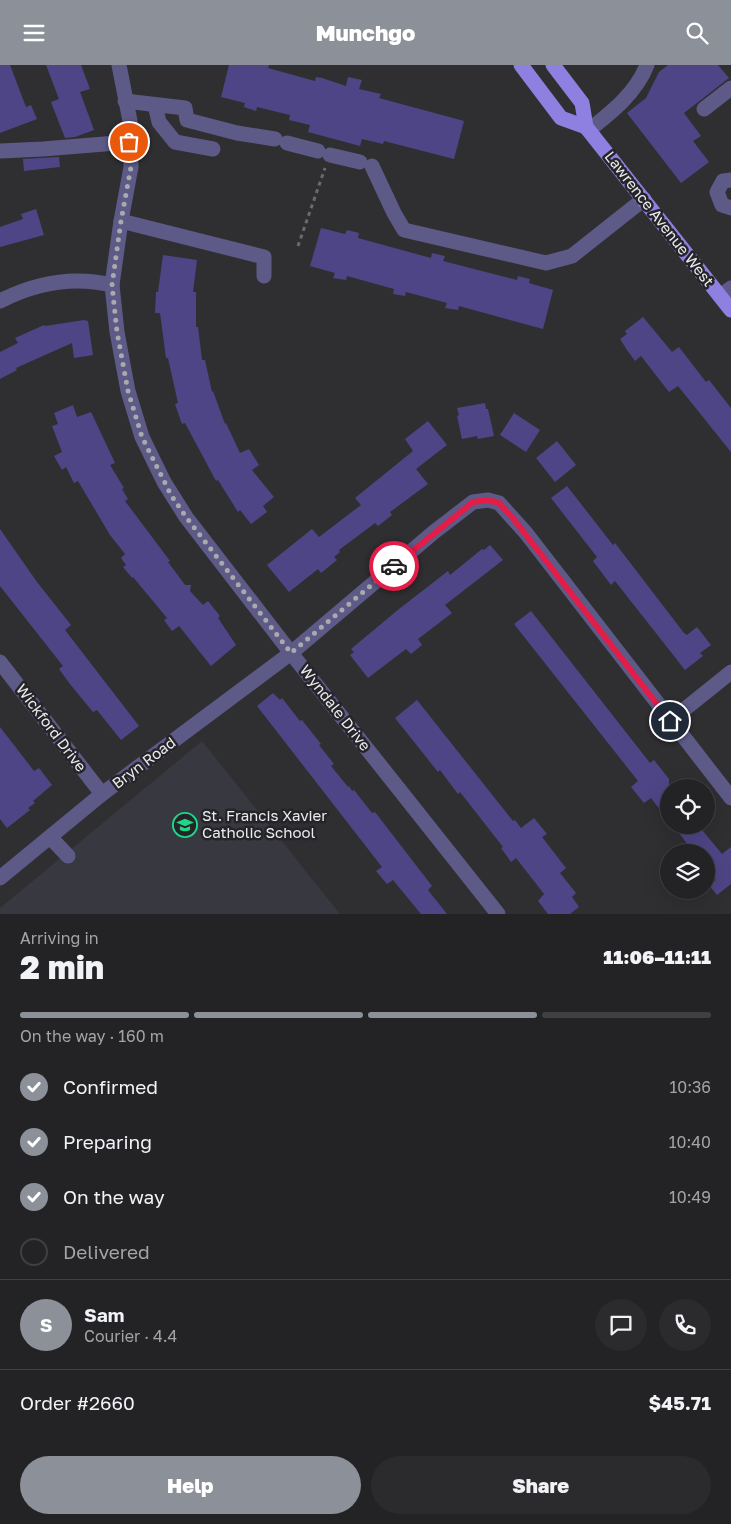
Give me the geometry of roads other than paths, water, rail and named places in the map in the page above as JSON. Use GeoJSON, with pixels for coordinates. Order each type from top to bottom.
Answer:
{"type":"FeatureCollection","features":[{"type":"Feature","properties":{"kind":"main road"},"geometry":{"type":"LineString","coordinates":[[521,65],[561,118],[588,129]]}},
{"type":"Feature","properties":{"kind":"main road","name":"Lawrence Avenue West"},"geometry":{"type":"LineString","coordinates":[[553,65],[582,103],[588,129],[644,199],[726,292],[731,310]]}},
{"type":"Feature","properties":{"kind":"street","name":"Wyndale Drive"},"geometry":{"type":"LineString","coordinates":[[118,65],[130,121],[131,167],[112,285],[117,332],[128,391],[149,454],[171,495],[186,517],[498,914]]}},
{"type":"Feature","properties":{"kind":"street"},"geometry":{"type":"LineString","coordinates":[[588,129],[628,96],[647,65]]}},
{"type":"Feature","properties":{"kind":"street"},"geometry":{"type":"LineString","coordinates":[[704,109],[731,88]]}},
{"type":"Feature","properties":{"kind":"street"},"geometry":{"type":"LineString","coordinates":[[125,101],[185,109],[187,120],[237,133],[281,141],[366,164],[404,229],[546,263],[572,256],[644,199]]}},
{"type":"Feature","properties":{"kind":"street"},"geometry":{"type":"LineString","coordinates":[[155,105],[159,122],[176,142],[213,149]]}},
{"type":"Feature","properties":{"kind":"street"},"geometry":{"type":"LineString","coordinates":[[0,151],[129,142]]}},
{"type":"Feature","properties":{"kind":"street"},"geometry":{"type":"LineString","coordinates":[[731,180],[723,181],[717,192],[722,205],[731,208]]}},
{"type":"Feature","properties":{"kind":"street"},"geometry":{"type":"LineString","coordinates":[[121,221],[264,257],[264,276]]}},
{"type":"Feature","properties":{"kind":"street"},"geometry":{"type":"LineString","coordinates":[[0,301],[20,291],[68,281],[93,281],[112,285]]}},
{"type":"Feature","properties":{"kind":"street","name":"Bryn Road"},"geometry":{"type":"LineString","coordinates":[[0,878],[102,794],[291,653],[434,532],[473,502],[488,500],[499,503],[526,533],[731,798]]}},
{"type":"Feature","properties":{"kind":"street","name":"Wickford Drive"},"geometry":{"type":"LineString","coordinates":[[0,662],[102,794]]}},
{"type":"Feature","properties":{"kind":"street"},"geometry":{"type":"LineString","coordinates":[[670,721],[731,672]]}},
{"type":"Feature","properties":{"kind":"street"},"geometry":{"type":"LineString","coordinates":[[50,837],[68,856]]}},
{"type":"Feature","properties":{"kind":"place","name":"St. Francis Xavier Catholic School"},"geometry":{"type":"Point","coordinates":[185,825]}}]}
